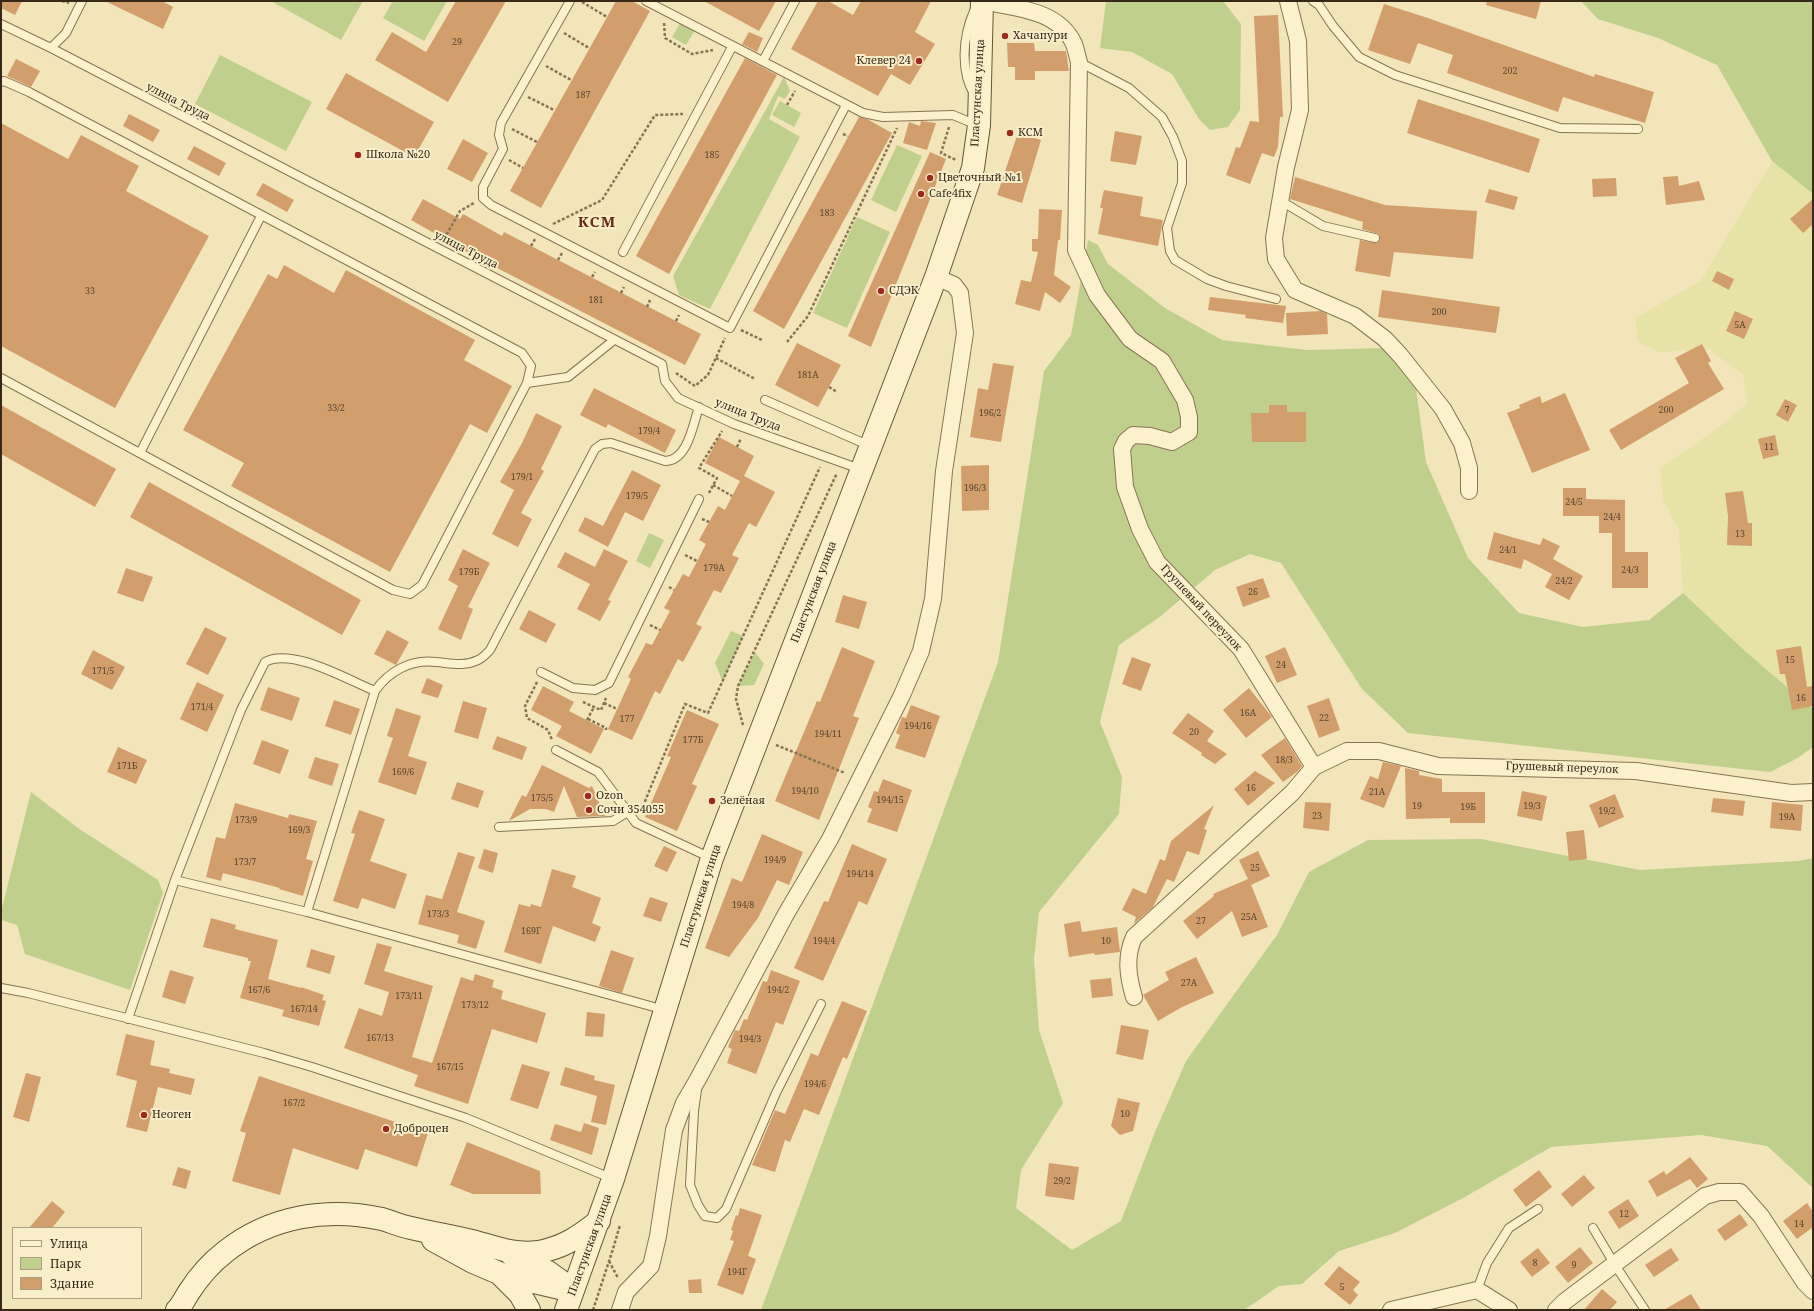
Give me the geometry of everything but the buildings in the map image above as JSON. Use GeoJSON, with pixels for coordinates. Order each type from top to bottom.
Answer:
{"type":"FeatureCollection","features":[{"type":"Feature","properties":{"kind":"main road","name":"Пластунская улица"},"geometry":{"type":"LineString","coordinates":[[570,1300],[610,1223],[613,1179],[712,858],[852,466],[871,446],[936,277],[973,168],[979,125],[982,1]]}},
{"type":"Feature","properties":{"kind":"main road"},"geometry":{"type":"LineString","coordinates":[[180,1308],[197,1281],[225,1252],[251,1234],[281,1221],[312,1214],[352,1214],[382,1219],[409,1228],[478,1243],[506,1252],[548,1272],[570,1300]]}},
{"type":"Feature","properties":{"kind":"main road"},"geometry":{"type":"LineString","coordinates":[[506,1252],[537,1252],[555,1248],[610,1223]]}},
{"type":"Feature","properties":{"kind":"main road"},"geometry":{"type":"LineString","coordinates":[[409,1228],[473,1262],[570,1300]]}},
{"type":"Feature","properties":{"kind":"main road"},"geometry":{"type":"LineString","coordinates":[[499,1273],[520,1294],[529,1310]]}},
{"type":"Feature","properties":{"kind":"street","name":"Пластунская улица"},"geometry":{"type":"LineString","coordinates":[[982,1],[1038,12],[1062,28],[1073,43],[1079,62],[1076,250],[1097,295],[1130,339],[1162,361],[1184,400]]}},
{"type":"Feature","properties":{"kind":"street"},"geometry":{"type":"LineString","coordinates":[[1288,1],[1298,41],[1300,110],[1286,167],[1274,238],[1276,259],[1295,290],[1355,316],[1385,339],[1400,355],[1443,409],[1462,443],[1469,468],[1469,491]]}},
{"type":"Feature","properties":{"kind":"street"},"geometry":{"type":"LineString","coordinates":[[620,1310],[626,1292],[651,1266],[658,1236],[674,1130],[684,1103],[786,914],[830,840],[902,695],[921,651],[933,599],[944,471],[965,334],[960,293],[954,285],[936,277]]}},
{"type":"Feature","properties":{"kind":"street","name":"Грушевый переулок"},"geometry":{"type":"LineString","coordinates":[[1184,400],[1189,417],[1189,432],[1172,442],[1150,436],[1133,435],[1126,441],[1122,449],[1125,487],[1140,529],[1157,562],[1241,649],[1314,767]]}},
{"type":"Feature","properties":{"kind":"street","name":"Грушевый переулок"},"geometry":{"type":"LineString","coordinates":[[1134,997],[1128,965],[1129,949],[1134,937],[1292,793],[1314,767],[1347,752],[1378,751],[1438,766],[1636,771],[1791,793],[1813,792]]}},
{"type":"Feature","properties":{"kind":"street"},"geometry":{"type":"LineString","coordinates":[[1556,1310],[1564,1302],[1705,1196],[1719,1192],[1740,1192],[1761,1216],[1805,1283],[1813,1291]]}},
{"type":"Feature","properties":{"kind":"street"},"geometry":{"type":"LineString","coordinates":[[1391,1310],[1477,1290],[1509,1310]]}},
{"type":"Feature","properties":{"kind":"lane"},"geometry":{"type":"LineString","coordinates":[[51,48],[66,33],[82,1]]}},
{"type":"Feature","properties":{"kind":"lane"},"geometry":{"type":"LineString","coordinates":[[570,1],[501,125],[499,135],[503,149],[483,187],[483,198],[491,205],[731,326],[846,105]]}},
{"type":"Feature","properties":{"kind":"lane"},"geometry":{"type":"LineString","coordinates":[[646,1],[732,47],[764,61],[863,113],[883,118],[901,118],[929,114],[953,115],[979,125]]}},
{"type":"Feature","properties":{"kind":"lane"},"geometry":{"type":"LineString","coordinates":[[764,61],[795,1]]}},
{"type":"Feature","properties":{"kind":"lane"},"geometry":{"type":"LineString","coordinates":[[1313,1],[1319,5],[1333,26],[1359,57],[1395,75],[1560,128],[1638,129]]}},
{"type":"Feature","properties":{"kind":"lane","name":"улица Труда"},"geometry":{"type":"LineString","coordinates":[[1,24],[51,48],[662,364],[665,381],[678,398],[734,424],[825,455],[852,466]]}},
{"type":"Feature","properties":{"kind":"lane"},"geometry":{"type":"LineString","coordinates":[[623,252],[732,47]]}},
{"type":"Feature","properties":{"kind":"lane"},"geometry":{"type":"LineString","coordinates":[[1079,62],[1129,88],[1162,117],[1173,137],[1182,161],[1182,183],[1167,228],[1170,251],[1175,260],[1207,279],[1226,286],[1276,299]]}},
{"type":"Feature","properties":{"kind":"lane"},"geometry":{"type":"LineString","coordinates":[[1,82],[4,81],[29,92],[522,353],[531,366],[527,383],[422,585],[410,594],[393,590],[1,378]]}},
{"type":"Feature","properties":{"kind":"lane"},"geometry":{"type":"LineString","coordinates":[[1281,201],[1323,226],[1375,238]]}},
{"type":"Feature","properties":{"kind":"lane"},"geometry":{"type":"LineString","coordinates":[[140,453],[261,216]]}},
{"type":"Feature","properties":{"kind":"lane"},"geometry":{"type":"LineString","coordinates":[[527,383],[568,377],[614,340]]}},
{"type":"Feature","properties":{"kind":"lane"},"geometry":{"type":"LineString","coordinates":[[765,400],[871,446]]}},
{"type":"Feature","properties":{"kind":"lane"},"geometry":{"type":"LineString","coordinates":[[307,912],[375,691],[382,680],[402,667],[417,662],[434,662],[457,665],[468,664],[479,660],[490,650],[595,449],[602,444],[611,444],[665,461],[672,461],[678,458],[685,449],[699,407]]}},
{"type":"Feature","properties":{"kind":"lane"},"geometry":{"type":"LineString","coordinates":[[541,672],[573,688],[596,690],[609,683],[699,499]]}},
{"type":"Feature","properties":{"kind":"lane"},"geometry":{"type":"LineString","coordinates":[[128,1019],[175,880],[241,710],[265,662],[272,658],[284,657],[302,660],[375,691]]}},
{"type":"Feature","properties":{"kind":"lane"},"geometry":{"type":"LineString","coordinates":[[556,750],[598,772],[636,823],[712,858]]}},
{"type":"Feature","properties":{"kind":"lane"},"geometry":{"type":"LineString","coordinates":[[499,827],[613,821],[629,812]]}},
{"type":"Feature","properties":{"kind":"lane"},"geometry":{"type":"LineString","coordinates":[[175,880],[307,912],[665,1010]]}},
{"type":"Feature","properties":{"kind":"lane","name":"Пластунская улица"},"geometry":{"type":"LineString","coordinates":[[1,988],[28,993],[264,1052],[466,1118],[613,1179]]}},
{"type":"Feature","properties":{"kind":"lane"},"geometry":{"type":"LineString","coordinates":[[698,1079],[694,1111],[690,1185],[698,1205],[705,1216],[717,1218],[726,1208],[776,1093],[821,1004]]}},
{"type":"Feature","properties":{"kind":"lane"},"geometry":{"type":"LineString","coordinates":[[1477,1290],[1487,1263],[1509,1228],[1538,1209]]}},
{"type":"Feature","properties":{"kind":"lane"},"geometry":{"type":"LineString","coordinates":[[1593,1228],[1614,1265],[1645,1310]]}},
{"type":"Feature","properties":{"kind":"path"},"geometry":{"type":"LineString","coordinates":[[580,1],[607,17]]}},
{"type":"Feature","properties":{"kind":"path"},"geometry":{"type":"LineString","coordinates":[[664,11],[665,38],[692,54],[732,47]]}},
{"type":"Feature","properties":{"kind":"path"},"geometry":{"type":"LineString","coordinates":[[555,28],[589,48]]}},
{"type":"Feature","properties":{"kind":"path"},"geometry":{"type":"LineString","coordinates":[[537,60],[571,80]]}},
{"type":"Feature","properties":{"kind":"path"},"geometry":{"type":"LineString","coordinates":[[519,92],[554,110]]}},
{"type":"Feature","properties":{"kind":"path"},"geometry":{"type":"LineString","coordinates":[[540,230],[602,200],[655,115],[696,114]]}},
{"type":"Feature","properties":{"kind":"path"},"geometry":{"type":"LineString","coordinates":[[953,115],[942,153],[960,162]]}},
{"type":"Feature","properties":{"kind":"path"},"geometry":{"type":"LineString","coordinates":[[787,342],[808,316],[901,118]]}},
{"type":"Feature","properties":{"kind":"path"},"geometry":{"type":"LineString","coordinates":[[501,125],[537,142]]}},
{"type":"Feature","properties":{"kind":"path"},"geometry":{"type":"LineString","coordinates":[[439,248],[460,211],[483,198]]}},
{"type":"Feature","properties":{"kind":"path"},"geometry":{"type":"LineString","coordinates":[[662,364],[696,386],[708,375],[731,326],[762,340]]}},
{"type":"Feature","properties":{"kind":"path"},"geometry":{"type":"LineString","coordinates":[[716,358],[755,379]]}},
{"type":"Feature","properties":{"kind":"path"},"geometry":{"type":"LineString","coordinates":[[829,387],[837,392]]}},
{"type":"Feature","properties":{"kind":"path"},"geometry":{"type":"LineString","coordinates":[[636,823],[685,704],[708,713],[825,455]]}},
{"type":"Feature","properties":{"kind":"path"},"geometry":{"type":"LineString","coordinates":[[744,727],[736,699],[738,686],[852,466]]}},
{"type":"Feature","properties":{"kind":"path"},"geometry":{"type":"LineString","coordinates":[[713,486],[732,496]]}},
{"type":"Feature","properties":{"kind":"path"},"geometry":{"type":"LineString","coordinates":[[680,552],[697,561]]}},
{"type":"Feature","properties":{"kind":"path"},"geometry":{"type":"LineString","coordinates":[[644,622],[660,630]]}},
{"type":"Feature","properties":{"kind":"path"},"geometry":{"type":"LineString","coordinates":[[604,703],[617,709]]}},
{"type":"Feature","properties":{"kind":"path"},"geometry":{"type":"LineString","coordinates":[[525,706],[527,718],[548,730],[556,750]]}},
{"type":"Feature","properties":{"kind":"path"},"geometry":{"type":"LineString","coordinates":[[594,707],[588,720],[606,728],[606,730]]}},
{"type":"Feature","properties":{"kind":"path"},"geometry":{"type":"LineString","coordinates":[[772,743],[831,768]]}},
{"type":"Feature","properties":{"kind":"path"},"geometry":{"type":"LineString","coordinates":[[593,1310],[613,1249],[610,1223]]}},
{"type":"Feature","properties":{"kind":"shaded area"},"geometry":{"type":"Polygon","coordinates":[[[1772,161],[1813,194],[1813,709],[1746,652],[1683,593],[1679,531],[1663,499],[1660,469],[1722,425],[1747,404],[1743,374],[1708,349],[1660,352],[1638,342],[1635,318],[1701,281],[1772,161]]]}},
{"type":"Feature","properties":{"kind":"green space"},"geometry":{"type":"Polygon","coordinates":[[[271,1],[363,1],[341,40],[271,1]]]}},
{"type":"Feature","properties":{"kind":"green space"},"geometry":{"type":"Polygon","coordinates":[[[393,1],[447,1],[424,41],[383,18],[393,1]]]}},
{"type":"Feature","properties":{"kind":"green space"},"geometry":{"type":"Polygon","coordinates":[[[1106,1],[1223,1],[1241,24],[1240,110],[1228,127],[1210,130],[1199,119],[1172,74],[1132,52],[1100,48],[1106,1]]]}},
{"type":"Feature","properties":{"kind":"green space"},"geometry":{"type":"Polygon","coordinates":[[[1581,1],[1813,1],[1813,194],[1772,161],[1717,65],[1658,38],[1598,19],[1581,1]]]}},
{"type":"Feature","properties":{"kind":"green space"},"geometry":{"type":"Polygon","coordinates":[[[681,22],[695,30],[686,45],[672,37],[681,22]]]}},
{"type":"Feature","properties":{"kind":"green space"},"geometry":{"type":"Polygon","coordinates":[[[220,55],[312,102],[286,151],[195,104],[220,55]]]}},
{"type":"Feature","properties":{"kind":"green space"},"geometry":{"type":"Polygon","coordinates":[[[784,77],[790,91],[785,99],[778,96],[769,119],[800,137],[710,309],[679,295],[673,276],[784,77]]]}},
{"type":"Feature","properties":{"kind":"green space"},"geometry":{"type":"Polygon","coordinates":[[[780,101],[801,113],[794,127],[772,115],[780,101]]]}},
{"type":"Feature","properties":{"kind":"green space"},"geometry":{"type":"Polygon","coordinates":[[[897,145],[922,156],[896,212],[871,200],[897,145]]]}},
{"type":"Feature","properties":{"kind":"green space"},"geometry":{"type":"Polygon","coordinates":[[[857,217],[890,232],[847,328],[813,313],[857,217]]]}},
{"type":"Feature","properties":{"kind":"green space"},"geometry":{"type":"Polygon","coordinates":[[[1088,240],[1098,245],[1108,264],[1165,308],[1222,340],[1307,350],[1386,348],[1415,381],[1426,462],[1468,558],[1519,613],[1583,627],[1649,620],[1683,593],[1746,652],[1813,709],[1813,747],[1796,759],[1770,772],[1408,733],[1362,689],[1281,563],[1250,554],[1215,570],[1161,616],[1119,645],[1100,722],[1122,777],[1119,814],[1039,912],[1034,959],[1039,1030],[1063,1103],[1021,1170],[1016,1208],[1072,1250],[1121,1221],[1155,1132],[1186,1061],[1277,935],[1309,872],[1368,840],[1481,839],[1640,870],[1798,861],[1813,858],[1813,1188],[1767,1146],[1701,1135],[1551,1147],[1465,1197],[1395,1233],[1339,1251],[1302,1284],[1279,1286],[1244,1310],[761,1310],[998,662],[1044,371],[1071,335],[1088,240]]]}},
{"type":"Feature","properties":{"kind":"green space"},"geometry":{"type":"Polygon","coordinates":[[[649,533],[664,540],[650,568],[636,561],[649,533]]]}},
{"type":"Feature","properties":{"kind":"green space"},"geometry":{"type":"Polygon","coordinates":[[[731,631],[743,636],[723,682],[715,663],[731,631]]]}},
{"type":"Feature","properties":{"kind":"green space"},"geometry":{"type":"Polygon","coordinates":[[[755,652],[764,664],[754,685],[738,686],[755,652]]]}},
{"type":"Feature","properties":{"kind":"green space"},"geometry":{"type":"Polygon","coordinates":[[[31,792],[78,828],[158,880],[163,893],[130,990],[25,954],[17,925],[1,920],[1,912],[31,792]]]}},
{"type":"Feature","properties":{"kind":"place","name":"Хачапури"},"geometry":{"type":"Point","coordinates":[1005,36]}},
{"type":"Feature","properties":{"kind":"place","name":"Клевер 24"},"geometry":{"type":"Point","coordinates":[919,61]}},
{"type":"Feature","properties":{"kind":"place","name":"КСМ"},"geometry":{"type":"Point","coordinates":[1010,133]}},
{"type":"Feature","properties":{"kind":"place","name":"Школа №20"},"geometry":{"type":"Point","coordinates":[358,155]}},
{"type":"Feature","properties":{"kind":"place","name":"Цветочный №1"},"geometry":{"type":"Point","coordinates":[930,178]}},
{"type":"Feature","properties":{"kind":"place","name":"Cafe4fix"},"geometry":{"type":"Point","coordinates":[921,194]}},
{"type":"Feature","properties":{"kind":"place","name":"СДЭК"},"geometry":{"type":"Point","coordinates":[881,291]}},
{"type":"Feature","properties":{"kind":"place","name":"Ozon"},"geometry":{"type":"Point","coordinates":[588,796]}},
{"type":"Feature","properties":{"kind":"place","name":"Зелёная"},"geometry":{"type":"Point","coordinates":[712,801]}},
{"type":"Feature","properties":{"kind":"place","name":"Сочи 354055"},"geometry":{"type":"Point","coordinates":[589,810]}},
{"type":"Feature","properties":{"kind":"place","name":"Неоген"},"geometry":{"type":"Point","coordinates":[144,1115]}},
{"type":"Feature","properties":{"kind":"place","name":"Доброцен"},"geometry":{"type":"Point","coordinates":[386,1129]}},
{"type":"Feature","properties":{"kind":"district","name":"КСМ"},"geometry":{"type":"Point","coordinates":[597,223]}}]}
